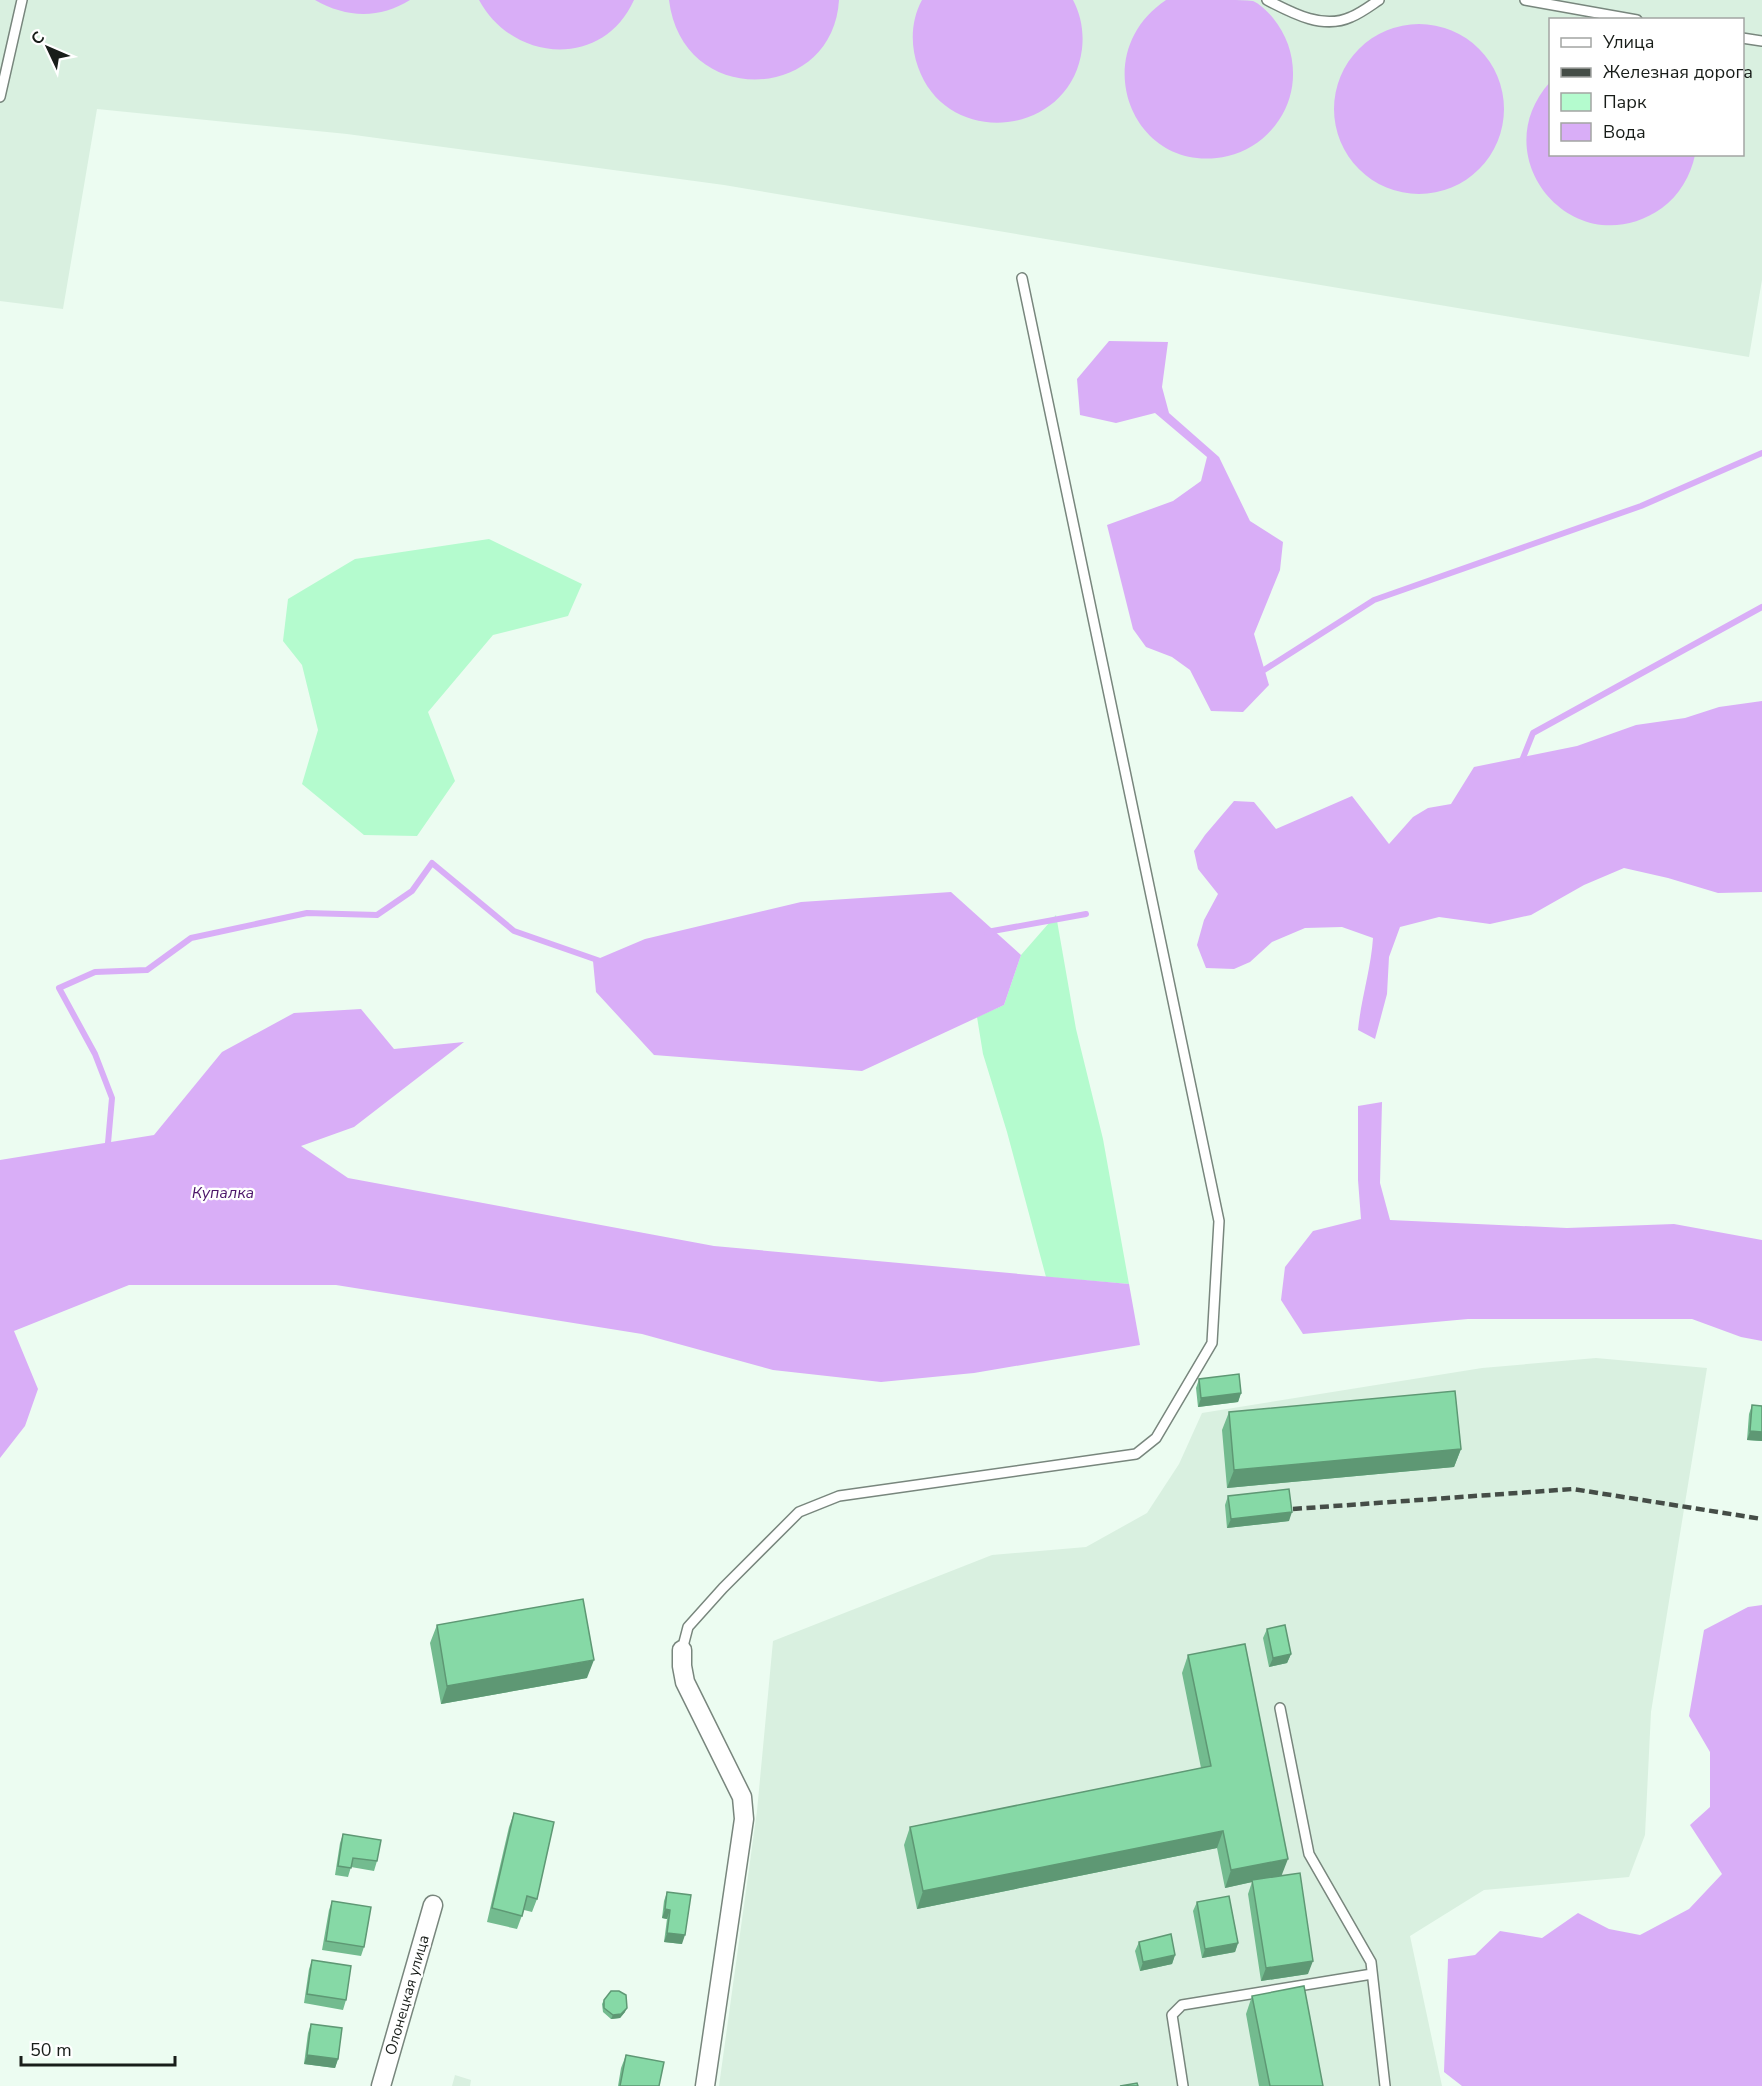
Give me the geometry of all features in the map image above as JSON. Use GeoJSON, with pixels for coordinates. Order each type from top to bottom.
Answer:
{"type":"FeatureCollection","features":[{"type":"Feature","properties":{"kind":"street"},"geometry":{"type":"LineString","coordinates":[[682,1650],[685,1682],[742,1797],[744,1819],[705,2086]]}},
{"type":"Feature","properties":{"kind":"street","name":"Олонецкая улица"},"geometry":{"type":"LineString","coordinates":[[381,2086],[433,1905]]}},
{"type":"Feature","properties":{"kind":"lane"},"geometry":{"type":"LineString","coordinates":[[0,98],[22,0]]}},
{"type":"Feature","properties":{"kind":"lane"},"geometry":{"type":"LineString","coordinates":[[1268,0],[1301,16],[1328,21],[1343,21],[1353,17],[1379,0]]}},
{"type":"Feature","properties":{"kind":"lane"},"geometry":{"type":"LineString","coordinates":[[1525,0],[1626,18]]}},
{"type":"Feature","properties":{"kind":"lane"},"geometry":{"type":"LineString","coordinates":[[1744,38],[1762,41]]}},
{"type":"Feature","properties":{"kind":"lane"},"geometry":{"type":"LineString","coordinates":[[682,1650],[688,1627],[723,1587],[799,1512],[839,1496],[1136,1454],[1156,1438],[1212,1343],[1218,1221],[1022,278]]}},
{"type":"Feature","properties":{"kind":"lane"},"geometry":{"type":"LineString","coordinates":[[1280,1708],[1309,1854],[1371,1962],[1385,2086]]}},
{"type":"Feature","properties":{"kind":"lane"},"geometry":{"type":"LineString","coordinates":[[1183,2086],[1172,2016],[1182,2005],[1372,1974]]}},
{"type":"Feature","properties":{"kind":"shaded area"},"geometry":{"type":"Polygon","coordinates":[[[0,0],[1762,0],[1762,280],[1749,357],[724,185],[347,134],[97,109],[63,309],[0,301],[0,0]]]}},
{"type":"Feature","properties":{"kind":"shaded area"},"geometry":{"type":"Polygon","coordinates":[[[1596,1358],[1707,1368],[1651,1712],[1645,1835],[1629,1877],[1484,1890],[1410,1936],[1442,2086],[719,2086],[757,1811],[773,1641],[992,1555],[1086,1547],[1147,1513],[1179,1464],[1202,1413],[1482,1368],[1596,1358]]]}},
{"type":"Feature","properties":{"kind":"shaded area"},"geometry":{"type":"Polygon","coordinates":[[[455,2075],[471,2080],[470,2086],[452,2086],[455,2075]]]}},
{"type":"Feature","properties":{"kind":"green space"},"geometry":{"type":"Polygon","coordinates":[[[489,539],[582,584],[568,616],[493,635],[428,712],[455,781],[417,836],[364,835],[302,784],[318,730],[302,665],[283,641],[288,599],[355,559],[489,539]]]}},
{"type":"Feature","properties":{"kind":"green space"},"geometry":{"type":"Polygon","coordinates":[[[1056,915],[1076,1029],[1103,1139],[1129,1284],[1046,1277],[1007,1132],[983,1054],[977,1017],[1004,1005],[1021,955],[1056,915]]]}},
{"type":"Feature","properties":{"kind":"water"},"geometry":{"type":"Polygon","coordinates":[[[315,0],[410,0],[387,11],[363,14],[339,10],[315,0]]]}},
{"type":"Feature","properties":{"kind":"water"},"geometry":{"type":"Polygon","coordinates":[[[479,0],[634,0],[620,22],[601,38],[580,47],[558,50],[535,46],[513,36],[494,21],[479,0]]]}},
{"type":"Feature","properties":{"kind":"water"},"geometry":{"type":"Polygon","coordinates":[[[669,0],[839,0],[831,34],[812,59],[786,74],[757,80],[727,75],[700,60],[680,36],[669,0]]]}},
{"type":"Feature","properties":{"kind":"water"},"geometry":{"type":"Polygon","coordinates":[[[922,0],[1073,0],[1080,18],[1083,36],[1082,49],[1073,78],[1056,101],[1033,115],[1007,122],[980,121],[954,112],[933,94],[915,59],[914,24],[922,0]]]}},
{"type":"Feature","properties":{"kind":"water"},"geometry":{"type":"Polygon","coordinates":[[[1166,0],[1253,1],[1269,13],[1281,29],[1291,55],[1293,68],[1290,95],[1286,108],[1274,127],[1250,147],[1228,156],[1195,158],[1167,149],[1145,131],[1131,107],[1125,79],[1128,51],[1141,23],[1166,0]]]}},
{"type":"Feature","properties":{"kind":"water"},"geometry":{"type":"Polygon","coordinates":[[[1419,24],[1451,31],[1479,49],[1497,77],[1504,109],[1497,141],[1479,169],[1451,187],[1419,194],[1387,187],[1359,169],[1341,141],[1334,109],[1341,77],[1359,49],[1387,31],[1419,24]]]}},
{"type":"Feature","properties":{"kind":"water"},"geometry":{"type":"Polygon","coordinates":[[[1549,84],[1549,156],[1695,156],[1691,170],[1679,191],[1662,208],[1630,223],[1599,224],[1571,215],[1548,196],[1533,172],[1526,143],[1532,112],[1549,84]]]}},
{"type":"Feature","properties":{"kind":"water"},"geometry":{"type":"Polygon","coordinates":[[[1109,341],[1168,342],[1162,387],[1169,413],[1219,457],[1250,521],[1283,542],[1280,570],[1254,634],[1269,685],[1243,712],[1211,711],[1190,670],[1172,657],[1146,647],[1133,629],[1107,525],[1173,501],[1201,481],[1207,457],[1155,413],[1116,423],[1080,415],[1077,379],[1109,341]]]}},
{"type":"Feature","properties":{"kind":"water"},"geometry":{"type":"Polygon","coordinates":[[[1762,701],[1762,892],[1718,893],[1624,868],[1584,885],[1531,915],[1490,924],[1439,917],[1400,927],[1389,957],[1387,994],[1375,1039],[1358,1030],[1373,938],[1342,927],[1305,928],[1272,942],[1250,962],[1234,969],[1206,968],[1197,945],[1204,920],[1218,894],[1198,869],[1194,851],[1234,801],[1254,802],[1276,829],[1352,796],[1389,844],[1413,817],[1428,808],[1451,804],[1474,767],[1577,746],[1636,725],[1685,718],[1719,707],[1762,701]]]}},
{"type":"Feature","properties":{"kind":"water"},"geometry":{"type":"Polygon","coordinates":[[[951,892],[1021,955],[1004,1005],[862,1071],[654,1055],[596,992],[593,961],[645,939],[801,902],[951,892]]]}},
{"type":"Feature","properties":{"kind":"water","name":"Купалка"},"geometry":{"type":"Polygon","coordinates":[[[361,1009],[394,1049],[464,1042],[354,1127],[301,1146],[348,1178],[714,1246],[1129,1284],[1140,1345],[974,1373],[881,1382],[773,1370],[642,1334],[336,1285],[129,1285],[14,1331],[38,1389],[25,1426],[0,1458],[0,1160],[154,1135],[222,1052],[294,1013],[361,1009]]]}},
{"type":"Feature","properties":{"kind":"water"},"geometry":{"type":"Polygon","coordinates":[[[1382,1102],[1380,1183],[1390,1220],[1567,1228],[1674,1224],[1762,1240],[1762,1341],[1741,1337],[1692,1319],[1468,1319],[1303,1334],[1281,1300],[1285,1267],[1313,1231],[1361,1219],[1358,1180],[1358,1106],[1382,1102]]]}},
{"type":"Feature","properties":{"kind":"water"},"geometry":{"type":"Polygon","coordinates":[[[1762,1605],[1762,2086],[1462,2086],[1444,2072],[1448,1959],[1475,1955],[1500,1931],[1542,1938],[1578,1913],[1609,1929],[1640,1935],[1689,1909],[1722,1874],[1690,1825],[1710,1807],[1710,1752],[1689,1716],[1704,1630],[1748,1607],[1762,1605]]]}},
{"type":"Feature","properties":{"kind":"building"},"geometry":{"type":"Polygon","coordinates":[[[1239,1374],[1241,1393],[1201,1398],[1199,1379],[1239,1374]]]}},
{"type":"Feature","properties":{"kind":"building"},"geometry":{"type":"Polygon","coordinates":[[[1455,1391],[1461,1449],[1234,1470],[1229,1412],[1455,1391]]]}},
{"type":"Feature","properties":{"kind":"building"},"geometry":{"type":"Polygon","coordinates":[[[1752,1405],[1762,1406],[1762,1432],[1750,1431],[1752,1405]]]}},
{"type":"Feature","properties":{"kind":"building"},"geometry":{"type":"Polygon","coordinates":[[[1289,1489],[1292,1512],[1231,1519],[1228,1496],[1289,1489]]]}},
{"type":"Feature","properties":{"kind":"building"},"geometry":{"type":"Polygon","coordinates":[[[583,1599],[594,1660],[447,1686],[437,1625],[583,1599]]]}},
{"type":"Feature","properties":{"kind":"building"},"geometry":{"type":"Polygon","coordinates":[[[1285,1625],[1291,1654],[1273,1658],[1267,1629],[1285,1625]]]}},
{"type":"Feature","properties":{"kind":"building"},"geometry":{"type":"Polygon","coordinates":[[[1245,1644],[1288,1859],[1231,1870],[1223,1831],[923,1891],[910,1827],[1211,1766],[1188,1655],[1245,1644]]]}},
{"type":"Feature","properties":{"kind":"building"},"geometry":{"type":"Polygon","coordinates":[[[514,1813],[554,1822],[537,1899],[527,1896],[522,1916],[492,1908],[514,1813]]]}},
{"type":"Feature","properties":{"kind":"building"},"geometry":{"type":"Polygon","coordinates":[[[343,1834],[381,1840],[377,1861],[353,1858],[351,1868],[338,1866],[343,1834]]]}},
{"type":"Feature","properties":{"kind":"building"},"geometry":{"type":"Polygon","coordinates":[[[1300,1873],[1313,1961],[1266,1968],[1252,1880],[1300,1873]]]}},
{"type":"Feature","properties":{"kind":"building"},"geometry":{"type":"Polygon","coordinates":[[[667,1892],[691,1895],[685,1935],[667,1933],[670,1910],[665,1909],[667,1892]]]}},
{"type":"Feature","properties":{"kind":"building"},"geometry":{"type":"Polygon","coordinates":[[[1229,1896],[1238,1943],[1205,1949],[1197,1902],[1229,1896]]]}},
{"type":"Feature","properties":{"kind":"building"},"geometry":{"type":"Polygon","coordinates":[[[332,1901],[371,1907],[364,1947],[326,1941],[332,1901]]]}},
{"type":"Feature","properties":{"kind":"building"},"geometry":{"type":"Polygon","coordinates":[[[1171,1934],[1175,1955],[1143,1962],[1139,1942],[1171,1934]]]}},
{"type":"Feature","properties":{"kind":"building"},"geometry":{"type":"Polygon","coordinates":[[[312,1960],[351,1966],[346,2000],[307,1994],[312,1960]]]}},
{"type":"Feature","properties":{"kind":"building"},"geometry":{"type":"Polygon","coordinates":[[[1304,1986],[1323,2086],[1270,2086],[1252,1996],[1304,1986]]]}},
{"type":"Feature","properties":{"kind":"building"},"geometry":{"type":"Polygon","coordinates":[[[611,1991],[619,1991],[626,1995],[627,2008],[621,2014],[613,2015],[604,2008],[604,2000],[611,1991]]]}},
{"type":"Feature","properties":{"kind":"building"},"geometry":{"type":"Polygon","coordinates":[[[311,2024],[342,2028],[338,2059],[307,2055],[311,2024]]]}},
{"type":"Feature","properties":{"kind":"building"},"geometry":{"type":"Polygon","coordinates":[[[626,2055],[664,2062],[659,2086],[620,2086],[626,2055]]]}},
{"type":"Feature","properties":{"kind":"building"},"geometry":{"type":"Polygon","coordinates":[[[1137,2083],[1138,2086],[1120,2086],[1137,2083]]]}},
{"type":"Feature","properties":{"kind":"waterway"},"geometry":{"type":"LineString","coordinates":[[1264,670],[1374,600],[1641,506],[1762,453]]}},
{"type":"Feature","properties":{"kind":"waterway"},"geometry":{"type":"LineString","coordinates":[[1521,763],[1533,733],[1762,607]]}},
{"type":"Feature","properties":{"kind":"waterway"},"geometry":{"type":"LineString","coordinates":[[108,1143],[112,1098],[95,1054],[59,988],[95,972],[147,970],[191,938],[307,913],[377,915],[412,891],[432,863],[514,931],[603,962]]}},
{"type":"Feature","properties":{"kind":"waterway"},"geometry":{"type":"LineString","coordinates":[[987,932],[1086,914]]}},
{"type":"Feature","properties":{"kind":"railway"},"geometry":{"type":"LineString","coordinates":[[1293,1509],[1573,1489],[1762,1519]]}}]}
